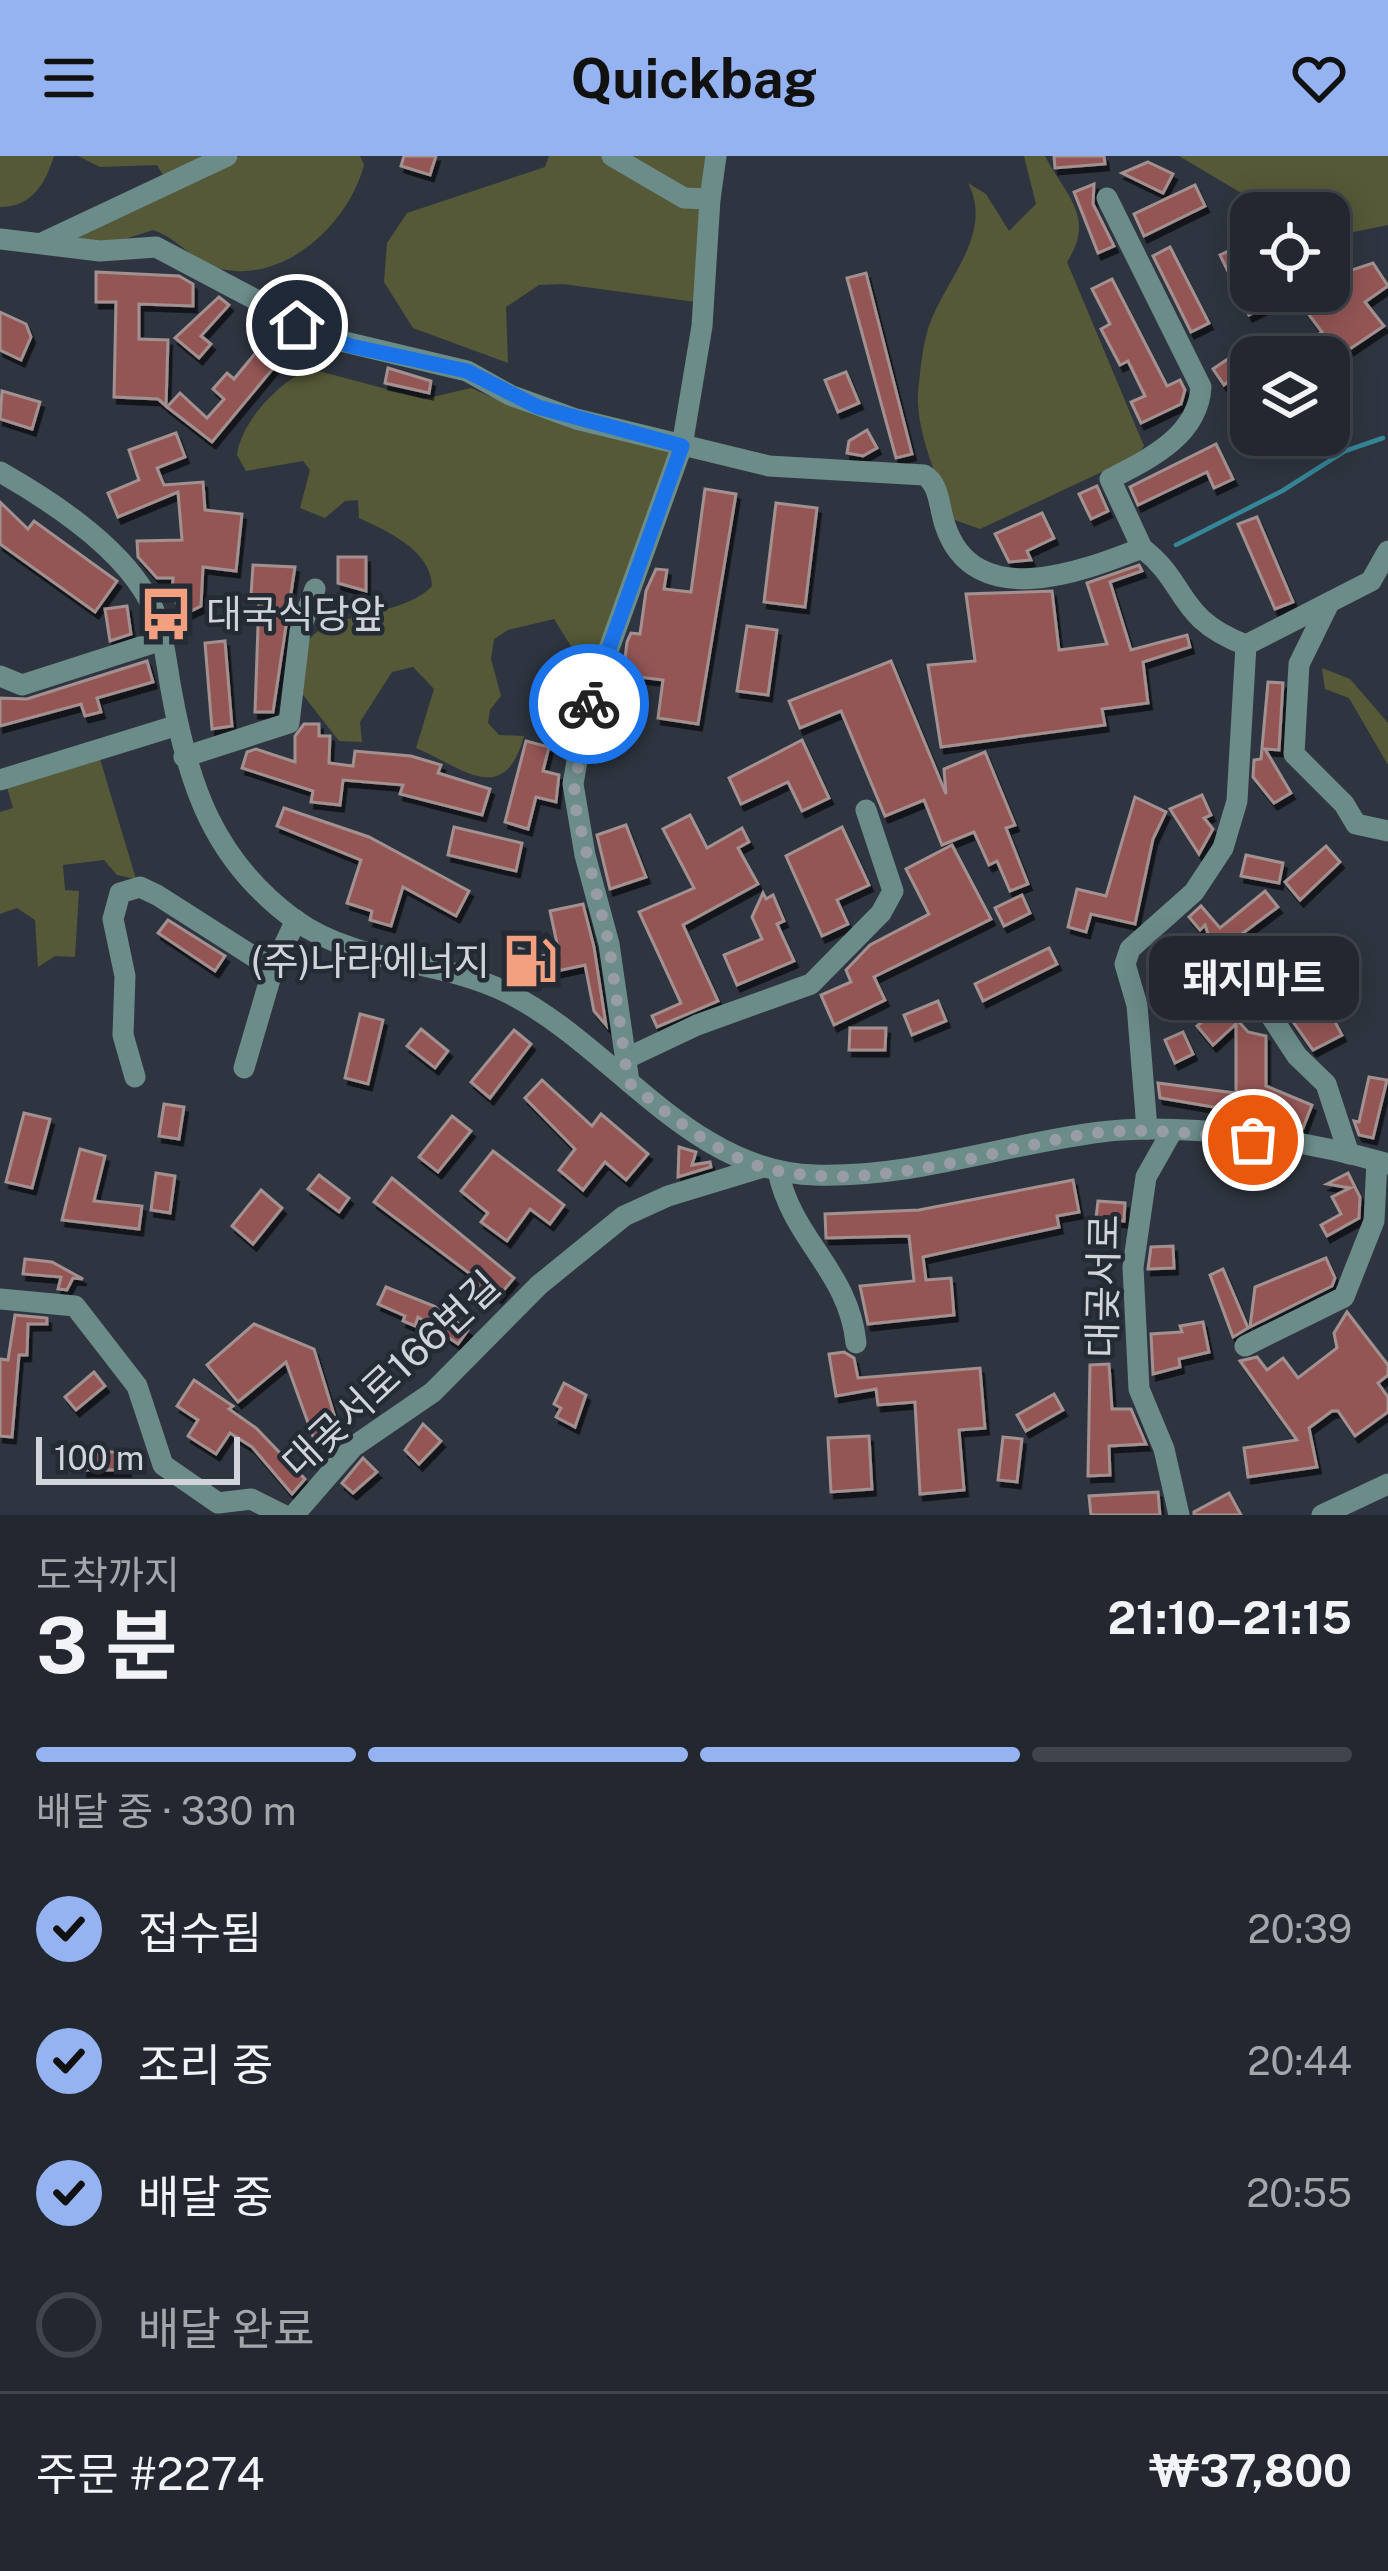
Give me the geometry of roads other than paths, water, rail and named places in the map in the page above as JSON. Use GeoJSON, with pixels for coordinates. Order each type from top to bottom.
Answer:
{"type":"FeatureCollection","features":[{"type":"Feature","properties":{"kind":"street"},"geometry":{"type":"LineString","coordinates":[[44,243],[227,156]]}},
{"type":"Feature","properties":{"kind":"street"},"geometry":{"type":"LineString","coordinates":[[612,156],[684,198],[710,199]]}},
{"type":"Feature","properties":{"kind":"street"},"geometry":{"type":"LineString","coordinates":[[627,1070],[609,944],[584,855],[573,784],[586,715],[682,446],[702,326],[716,156]]}},
{"type":"Feature","properties":{"kind":"street"},"geometry":{"type":"LineString","coordinates":[[1107,198],[1201,387],[1200,407],[1174,439],[1111,479],[1142,548],[1155,558],[1190,612],[1221,636],[1246,645],[1380,580],[1388,551]]}},
{"type":"Feature","properties":{"kind":"street"},"geometry":{"type":"LineString","coordinates":[[0,239],[100,250],[156,247],[328,338],[467,371],[538,407],[682,446],[801,471],[931,478],[956,550],[990,574],[1016,578],[1069,574],[1142,548]]}},
{"type":"Feature","properties":{"kind":"street"},"geometry":{"type":"LineString","coordinates":[[0,472],[60,512],[128,570],[147,595],[163,640],[184,757],[209,827],[261,892],[296,920],[358,950],[510,994],[627,1070],[703,1137],[771,1169],[894,1172],[1070,1137],[1147,1130],[1349,1154],[1382,1163],[1374,1221],[1344,1297],[1245,1346]]}},
{"type":"Feature","properties":{"kind":"street"},"geometry":{"type":"LineString","coordinates":[[184,757],[289,723],[300,631],[315,589]]}},
{"type":"Feature","properties":{"kind":"street"},"geometry":{"type":"LineString","coordinates":[[1329,602],[1299,664],[1292,747],[1307,772],[1344,803],[1356,824],[1388,831]]}},
{"type":"Feature","properties":{"kind":"street"},"geometry":{"type":"LineString","coordinates":[[0,676],[22,685],[163,640]]}},
{"type":"Feature","properties":{"kind":"street"},"geometry":{"type":"LineString","coordinates":[[1147,1130],[1137,1005],[1125,964],[1130,949],[1194,892],[1223,848],[1237,801],[1246,645]]}},
{"type":"Feature","properties":{"kind":"street"},"geometry":{"type":"LineString","coordinates":[[0,780],[178,725]]}},
{"type":"Feature","properties":{"kind":"street"},"geometry":{"type":"LineString","coordinates":[[627,1070],[819,977],[881,913],[893,891],[866,810]]}},
{"type":"Feature","properties":{"kind":"street"},"geometry":{"type":"LineString","coordinates":[[134,1077],[123,1035],[124,976],[113,919],[114,904],[128,887],[157,895],[273,969]]}},
{"type":"Feature","properties":{"kind":"street"},"geometry":{"type":"LineString","coordinates":[[244,1068],[273,969],[296,920]]}},
{"type":"Feature","properties":{"kind":"street"},"geometry":{"type":"LineString","coordinates":[[1244,976],[1297,1057],[1326,1084],[1349,1154]]}},
{"type":"Feature","properties":{"kind":"street","name":"대곶서로"},"geometry":{"type":"LineString","coordinates":[[1172,1131],[1146,1177],[1133,1267],[1139,1389],[1164,1449],[1179,1515]]}},
{"type":"Feature","properties":{"kind":"street"},"geometry":{"type":"LineString","coordinates":[[771,1169],[795,1220],[844,1288],[856,1343]]}},
{"type":"Feature","properties":{"kind":"street","name":"대곶서로166번길"},"geometry":{"type":"LineString","coordinates":[[294,1515],[353,1447],[433,1392],[539,1285],[593,1239],[649,1204],[771,1169]]}},
{"type":"Feature","properties":{"kind":"street","name":"대곶서로166번길"},"geometry":{"type":"LineString","coordinates":[[0,1299],[75,1306],[137,1386],[163,1465],[218,1503],[250,1499],[283,1515]]}},
{"type":"Feature","properties":{"kind":"street"},"geometry":{"type":"LineString","coordinates":[[1322,1515],[1388,1484]]}},
{"type":"Feature","properties":{"kind":"waterway"},"geometry":{"type":"LineString","coordinates":[[1176,545],[1282,491],[1345,451],[1383,438]]}},
{"type":"Feature","properties":{"kind":"place","name":"대국식당앞"},"geometry":{"type":"Point","coordinates":[166,614]}},
{"type":"Feature","properties":{"kind":"place","name":"(주)나라에너지"},"geometry":{"type":"Point","coordinates":[530,961]}},
{"type":"Feature","properties":{"kind":"place","name":"돼지마트"},"geometry":{"type":"Point","coordinates":[1253,1140]}}]}
